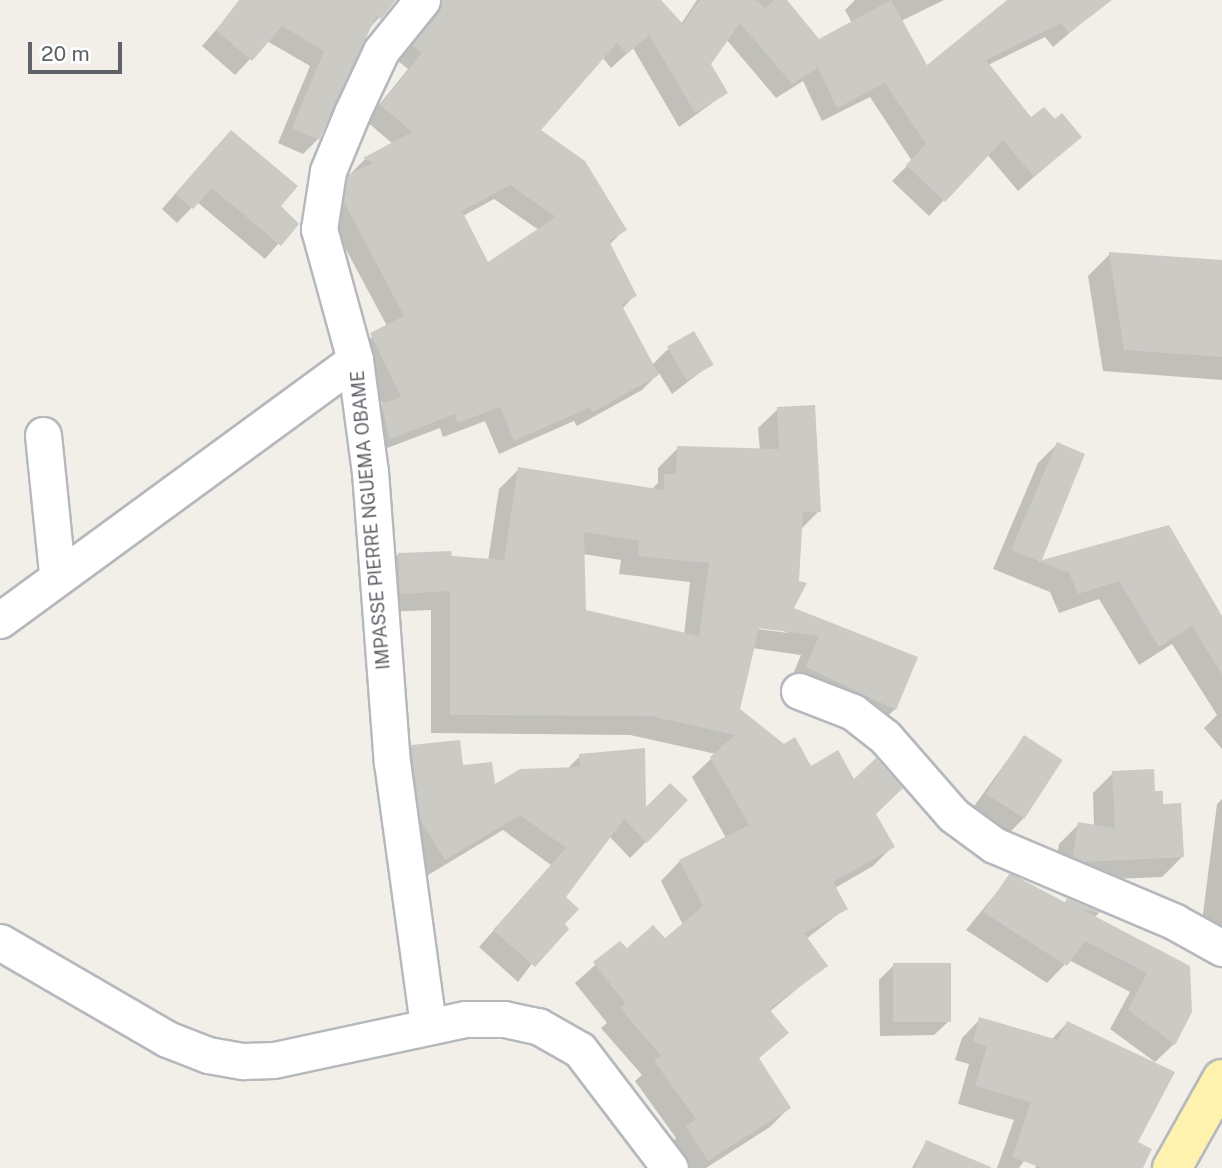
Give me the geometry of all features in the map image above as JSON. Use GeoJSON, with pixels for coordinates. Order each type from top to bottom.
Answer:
{"type":"FeatureCollection","features":[{"type":"Feature","properties":{"kind":"main road"},"geometry":{"type":"LineString","coordinates":[[1172,1168],[1222,1079]]}},
{"type":"Feature","properties":{"kind":"street","name":"IMPASSE PIERRE NGUEMA OBAME"},"geometry":{"type":"LineString","coordinates":[[422,0],[381,51],[352,113],[321,199],[319,229],[355,360],[370,472],[392,762],[428,1026]]}},
{"type":"Feature","properties":{"kind":"street"},"geometry":{"type":"LineString","coordinates":[[0,620],[57,574],[355,360]]}},
{"type":"Feature","properties":{"kind":"street"},"geometry":{"type":"LineString","coordinates":[[43,435],[57,574]]}},
{"type":"Feature","properties":{"kind":"street"},"geometry":{"type":"LineString","coordinates":[[799,691],[853,712],[885,737],[953,815],[994,845],[1175,922],[1222,948]]}},
{"type":"Feature","properties":{"kind":"street"},"geometry":{"type":"LineString","coordinates":[[0,942],[167,1039],[208,1055],[243,1061],[274,1060],[466,1019],[504,1019],[538,1026],[580,1049],[670,1168]]}},
{"type":"Feature","properties":{"kind":"building"},"geometry":{"type":"Polygon","coordinates":[[[239,0],[396,0],[381,19],[376,16],[319,140],[292,128],[324,51],[282,26],[252,61],[216,30],[239,0]]]}},
{"type":"Feature","properties":{"kind":"building"},"geometry":{"type":"Polygon","coordinates":[[[442,0],[661,0],[683,24],[700,0],[755,0],[765,8],[774,0],[787,0],[819,39],[891,0],[927,65],[1007,0],[1112,0],[1069,33],[1061,23],[986,60],[1031,117],[1044,107],[1055,119],[1062,113],[1082,137],[1034,177],[1003,140],[945,202],[906,165],[926,144],[885,83],[837,108],[818,68],[792,84],[740,23],[711,64],[728,93],[695,113],[649,35],[627,54],[617,43],[541,130],[585,161],[627,230],[609,241],[637,296],[621,304],[659,375],[593,412],[590,407],[514,441],[500,407],[458,423],[455,414],[390,439],[381,404],[401,397],[370,333],[404,316],[344,202],[348,175],[373,163],[363,158],[412,132],[380,105],[422,53],[412,45],[438,13],[442,0]],[[510,185],[462,211],[488,262],[556,217],[510,185]]]}},
{"type":"Feature","properties":{"kind":"building"},"geometry":{"type":"Polygon","coordinates":[[[231,130],[298,186],[281,206],[299,224],[281,246],[212,188],[193,209],[175,194],[231,130]]]}},
{"type":"Feature","properties":{"kind":"building"},"geometry":{"type":"Polygon","coordinates":[[[1109,252],[1222,260],[1222,357],[1124,350],[1109,252]]]}},
{"type":"Feature","properties":{"kind":"building"},"geometry":{"type":"Polygon","coordinates":[[[694,331],[714,365],[687,380],[667,346],[694,331]]]}},
{"type":"Feature","properties":{"kind":"building"},"geometry":{"type":"Polygon","coordinates":[[[815,405],[821,512],[803,512],[799,581],[807,583],[794,608],[918,657],[896,710],[806,667],[819,636],[759,628],[740,709],[784,744],[795,737],[811,766],[838,750],[854,779],[876,758],[903,788],[876,814],[895,847],[833,882],[848,909],[804,933],[828,966],[769,1009],[789,1033],[759,1058],[791,1108],[708,1161],[686,1126],[696,1119],[654,1061],[661,1056],[620,1008],[625,1003],[593,962],[620,941],[627,948],[653,925],[665,938],[703,906],[679,860],[749,825],[710,757],[735,735],[651,716],[450,715],[450,591],[400,594],[398,553],[451,551],[452,556],[504,560],[518,467],[664,490],[664,474],[676,474],[677,446],[779,449],[777,407],[815,405]],[[584,532],[586,610],[699,636],[709,563],[638,556],[639,541],[584,532]]]}},
{"type":"Feature","properties":{"kind":"building"},"geometry":{"type":"Polygon","coordinates":[[[1057,442],[1085,454],[1042,560],[1169,525],[1222,616],[1222,674],[1192,626],[1159,647],[1119,581],[1078,594],[1069,573],[1011,550],[1057,442]]]}},
{"type":"Feature","properties":{"kind":"building"},"geometry":{"type":"Polygon","coordinates":[[[1024,735],[1063,760],[1024,819],[986,794],[1024,735]]]}},
{"type":"Feature","properties":{"kind":"building"},"geometry":{"type":"Polygon","coordinates":[[[460,740],[463,765],[492,762],[495,784],[520,769],[580,767],[579,754],[645,748],[646,807],[670,783],[688,800],[647,843],[624,819],[566,897],[579,909],[565,924],[569,929],[535,967],[493,930],[566,848],[520,815],[445,860],[420,820],[411,745],[460,740]]]}},
{"type":"Feature","properties":{"kind":"building"},"geometry":{"type":"Polygon","coordinates":[[[1154,769],[1155,791],[1163,791],[1163,804],[1181,803],[1184,857],[1084,862],[1073,857],[1078,822],[1115,828],[1112,771],[1154,769]]]}},
{"type":"Feature","properties":{"kind":"building"},"geometry":{"type":"Polygon","coordinates":[[[1010,873],[1066,903],[1067,898],[1102,913],[1083,910],[1190,966],[1192,1012],[1175,1045],[1128,1010],[1147,973],[1085,941],[1067,966],[983,912],[1010,873]]]}},
{"type":"Feature","properties":{"kind":"building"},"geometry":{"type":"Polygon","coordinates":[[[893,963],[951,963],[951,1022],[893,1022],[893,963]]]}},
{"type":"Feature","properties":{"kind":"building"},"geometry":{"type":"Polygon","coordinates":[[[979,1017],[1058,1040],[1067,1021],[1175,1072],[1138,1142],[1152,1149],[1143,1168],[1042,1168],[1012,1157],[1031,1102],[975,1086],[987,1046],[973,1042],[979,1017]]]}},
{"type":"Feature","properties":{"kind":"building"},"geometry":{"type":"Polygon","coordinates":[[[926,1140],[991,1167],[991,1168],[915,1168],[926,1140]]]}}]}
